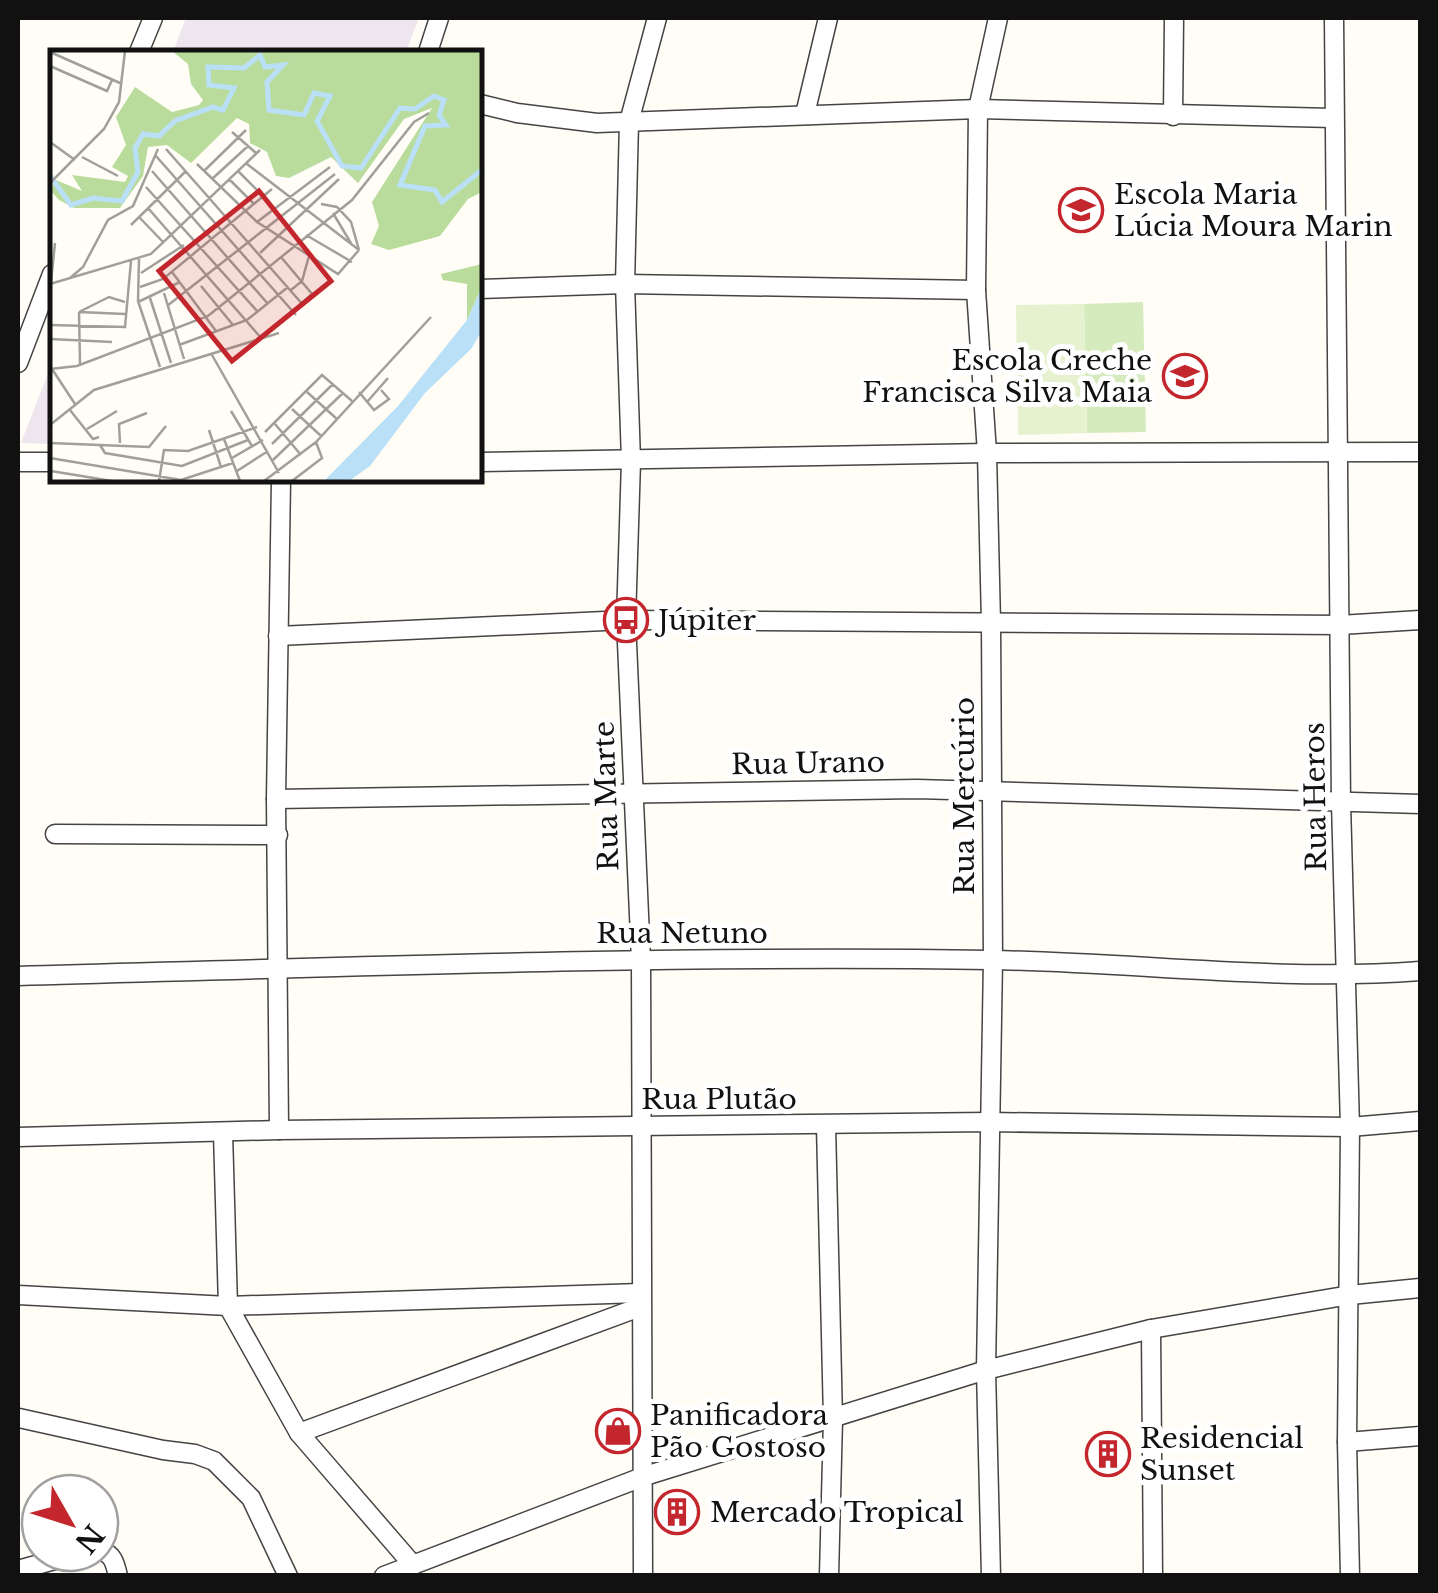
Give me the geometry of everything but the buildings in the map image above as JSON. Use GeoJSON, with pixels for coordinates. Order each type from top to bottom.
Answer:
{"type":"FeatureCollection","features":[{"type":"Feature","properties":{"kind":"street"},"geometry":{"type":"LineString","coordinates":[[140,50],[153,18]]}},
{"type":"Feature","properties":{"kind":"street"},"geometry":{"type":"LineString","coordinates":[[429,50],[439,18]]}},
{"type":"Feature","properties":{"kind":"street","name":"Rua Marte"},"geometry":{"type":"LineString","coordinates":[[642,1576],[645,1476],[641,960],[626,620],[631,461],[625,284],[630,122],[657,18]]}},
{"type":"Feature","properties":{"kind":"street"},"geometry":{"type":"LineString","coordinates":[[804,114],[828,18]]}},
{"type":"Feature","properties":{"kind":"street","name":"Rua Mercúrio"},"geometry":{"type":"LineString","coordinates":[[991,1576],[986,1370],[993,960],[991,623],[987,453],[976,290],[978,109],[998,18]]}},
{"type":"Feature","properties":{"kind":"street"},"geometry":{"type":"LineString","coordinates":[[1173,116],[1174,18]]}},
{"type":"Feature","properties":{"kind":"street","name":"Rua Heros"},"geometry":{"type":"LineString","coordinates":[[1334,18],[1341,803],[1350,1127],[1350,1576]]}},
{"type":"Feature","properties":{"kind":"street"},"geometry":{"type":"LineString","coordinates":[[482,104],[564,121],[978,109],[1333,118]]}},
{"type":"Feature","properties":{"kind":"street"},"geometry":{"type":"LineString","coordinates":[[18,363],[50,279]]}},
{"type":"Feature","properties":{"kind":"street"},"geometry":{"type":"LineString","coordinates":[[482,289],[625,284],[976,290]]}},
{"type":"Feature","properties":{"kind":"street"},"geometry":{"type":"LineString","coordinates":[[482,462],[987,453],[1420,452]]}},
{"type":"Feature","properties":{"kind":"street"},"geometry":{"type":"LineString","coordinates":[[18,462],[50,462]]}},
{"type":"Feature","properties":{"kind":"street"},"geometry":{"type":"LineString","coordinates":[[279,1130],[276,799],[281,482]]}},
{"type":"Feature","properties":{"kind":"street"},"geometry":{"type":"LineString","coordinates":[[278,636],[626,620],[1340,625],[1420,620]]}},
{"type":"Feature","properties":{"kind":"street","name":"Rua Urano"},"geometry":{"type":"LineString","coordinates":[[276,799],[990,791],[1420,804]]}},
{"type":"Feature","properties":{"kind":"street"},"geometry":{"type":"LineString","coordinates":[[55,834],[278,835]]}},
{"type":"Feature","properties":{"kind":"street","name":"Rua Netuno"},"geometry":{"type":"LineString","coordinates":[[18,976],[641,960],[993,960],[1347,977],[1420,971]]}},
{"type":"Feature","properties":{"kind":"street","name":"Rua Plutão"},"geometry":{"type":"LineString","coordinates":[[18,1137],[989,1122],[1350,1127],[1420,1121]]}},
{"type":"Feature","properties":{"kind":"street"},"geometry":{"type":"LineString","coordinates":[[826,1126],[833,1420],[829,1576]]}},
{"type":"Feature","properties":{"kind":"street"},"geometry":{"type":"LineString","coordinates":[[223,1132],[228,1306],[298,1433],[414,1564]]}},
{"type":"Feature","properties":{"kind":"street"},"geometry":{"type":"LineString","coordinates":[[384,1576],[645,1476],[986,1370],[1151,1329],[1350,1295],[1420,1288]]}},
{"type":"Feature","properties":{"kind":"street"},"geometry":{"type":"LineString","coordinates":[[20,1296],[228,1306],[641,1300]]}},
{"type":"Feature","properties":{"kind":"street"},"geometry":{"type":"LineString","coordinates":[[298,1433],[641,1300]]}},
{"type":"Feature","properties":{"kind":"street"},"geometry":{"type":"LineString","coordinates":[[1151,1329],[1153,1576]]}},
{"type":"Feature","properties":{"kind":"street"},"geometry":{"type":"LineString","coordinates":[[20,1418],[214,1461],[251,1498],[288,1576]]}},
{"type":"Feature","properties":{"kind":"street"},"geometry":{"type":"LineString","coordinates":[[1347,1442],[1420,1436]]}},
{"type":"Feature","properties":{"kind":"shaded area"},"geometry":{"type":"Polygon","coordinates":[[[186,18],[419,18],[407,50],[174,50],[186,18]]]}},
{"type":"Feature","properties":{"kind":"shaded area"},"geometry":{"type":"Polygon","coordinates":[[[50,368],[50,444],[21,443],[50,368]]]}},
{"type":"Feature","properties":{"kind":"green space"},"geometry":{"type":"Polygon","coordinates":[[[1143,302],[1146,432],[1087,433],[1084,304],[1143,302]]]}},
{"type":"Feature","properties":{"kind":"green space"},"geometry":{"type":"Polygon","coordinates":[[[1084,304],[1087,433],[1018,435],[1016,305],[1084,304]]]}},
{"type":"Feature","properties":{"kind":"place","name":"Escola Maria Lúcia Moura Marin"},"geometry":{"type":"Point","coordinates":[1081,210]}},
{"type":"Feature","properties":{"kind":"place","name":"Escola Creche Francisca Silva Maia"},"geometry":{"type":"Point","coordinates":[1185,376]}},
{"type":"Feature","properties":{"kind":"place","name":"Júpiter"},"geometry":{"type":"Point","coordinates":[626,620]}},
{"type":"Feature","properties":{"kind":"place","name":"Panificadora Pão Gostoso"},"geometry":{"type":"Point","coordinates":[618,1431]}},
{"type":"Feature","properties":{"kind":"place","name":"Residencial Sunset"},"geometry":{"type":"Point","coordinates":[1108,1454]}},
{"type":"Feature","properties":{"kind":"place","name":"Mercado Tropical"},"geometry":{"type":"Point","coordinates":[677,1512]}}]}
